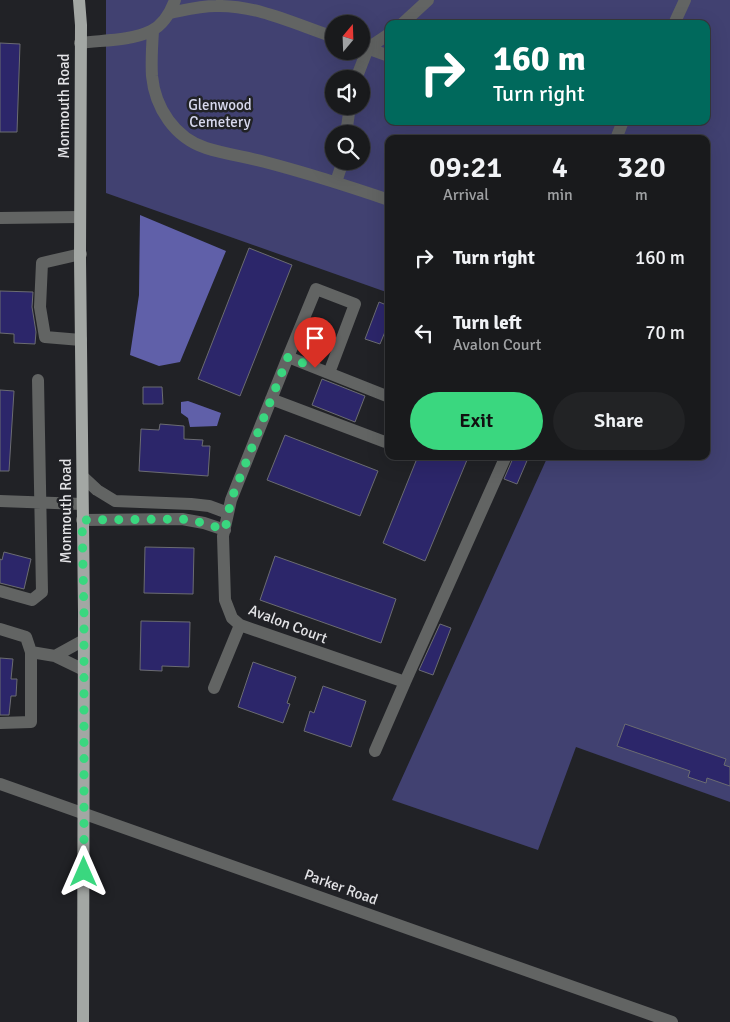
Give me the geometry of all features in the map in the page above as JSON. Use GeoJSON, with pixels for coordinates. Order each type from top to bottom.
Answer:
{"type":"FeatureCollection","features":[{"type":"Feature","properties":{"kind":"main road","name":"Monmouth Road"},"geometry":{"type":"LineString","coordinates":[[79,0],[84,640],[84,1022]]}},
{"type":"Feature","properties":{"kind":"street"},"geometry":{"type":"LineString","coordinates":[[80,43],[133,37],[153,31],[170,13],[175,0]]}},
{"type":"Feature","properties":{"kind":"street"},"geometry":{"type":"LineString","coordinates":[[406,20],[428,0]]}},
{"type":"Feature","properties":{"kind":"street"},"geometry":{"type":"LineString","coordinates":[[676,20],[685,0]]}},
{"type":"Feature","properties":{"kind":"street"},"geometry":{"type":"LineString","coordinates":[[170,13],[202,7],[230,6],[283,18],[325,34]]}},
{"type":"Feature","properties":{"kind":"street"},"geometry":{"type":"LineString","coordinates":[[153,31],[152,76],[155,93],[161,109],[179,133],[193,143],[206,148],[336,182],[385,199]]}},
{"type":"Feature","properties":{"kind":"street"},"geometry":{"type":"LineString","coordinates":[[370,44],[385,36]]}},
{"type":"Feature","properties":{"kind":"street"},"geometry":{"type":"LineString","coordinates":[[370,49],[385,54]]}},
{"type":"Feature","properties":{"kind":"street"},"geometry":{"type":"LineString","coordinates":[[336,182],[340,170]]}},
{"type":"Feature","properties":{"kind":"street"},"geometry":{"type":"LineString","coordinates":[[0,218],[80,218]]}},
{"type":"Feature","properties":{"kind":"street"},"geometry":{"type":"LineString","coordinates":[[80,254],[42,263],[40,307],[45,337],[81,340]]}},
{"type":"Feature","properties":{"kind":"street","name":"Avalon Court"},"geometry":{"type":"LineString","coordinates":[[329,373],[356,304],[316,288],[231,500],[223,536],[225,600],[232,618],[240,625],[405,682]]}},
{"type":"Feature","properties":{"kind":"street"},"geometry":{"type":"LineString","coordinates":[[288,357],[385,395]]}},
{"type":"Feature","properties":{"kind":"street"},"geometry":{"type":"LineString","coordinates":[[0,591],[32,600],[42,592],[38,380]]}},
{"type":"Feature","properties":{"kind":"street"},"geometry":{"type":"LineString","coordinates":[[271,399],[385,442]]}},
{"type":"Feature","properties":{"kind":"street"},"geometry":{"type":"LineString","coordinates":[[375,750],[504,460]]}},
{"type":"Feature","properties":{"kind":"street"},"geometry":{"type":"LineString","coordinates":[[83,477],[105,496],[115,501],[191,504],[209,506],[228,513]]}},
{"type":"Feature","properties":{"kind":"street"},"geometry":{"type":"LineString","coordinates":[[0,501],[82,504]]}},
{"type":"Feature","properties":{"kind":"street"},"geometry":{"type":"LineString","coordinates":[[82,520],[182,519],[204,523],[225,530]]}},
{"type":"Feature","properties":{"kind":"street"},"geometry":{"type":"LineString","coordinates":[[214,688],[240,625]]}},
{"type":"Feature","properties":{"kind":"street"},"geometry":{"type":"LineString","coordinates":[[0,630],[26,637],[31,652],[31,722],[0,723]]}},
{"type":"Feature","properties":{"kind":"street"},"geometry":{"type":"LineString","coordinates":[[55,656],[84,640]]}},
{"type":"Feature","properties":{"kind":"street"},"geometry":{"type":"LineString","coordinates":[[31,652],[55,656],[84,670]]}},
{"type":"Feature","properties":{"kind":"street","name":"Parker Road"},"geometry":{"type":"LineString","coordinates":[[0,784],[672,1022]]}},
{"type":"Feature","properties":{"kind":"green space","name":"Glenwood Cemetery"},"geometry":{"type":"Polygon","coordinates":[[[106,0],[730,0],[730,802],[576,747],[538,850],[392,800],[546,460],[710,460],[710,135],[385,135],[385,292],[106,193],[106,0]]]}},
{"type":"Feature","properties":{"kind":"shaded area"},"geometry":{"type":"Polygon","coordinates":[[[140,215],[226,251],[180,362],[159,366],[130,355],[139,295],[140,215]]]}},
{"type":"Feature","properties":{"kind":"shaded area"},"geometry":{"type":"Polygon","coordinates":[[[188,401],[221,413],[217,426],[190,427],[188,418],[181,413],[181,402],[188,401]]]}},
{"type":"Feature","properties":{"kind":"building"},"geometry":{"type":"Polygon","coordinates":[[[0,43],[20,44],[17,132],[0,132],[0,43]]]}},
{"type":"Feature","properties":{"kind":"building"},"geometry":{"type":"Polygon","coordinates":[[[249,248],[292,265],[240,396],[198,379],[249,248]]]}},
{"type":"Feature","properties":{"kind":"building"},"geometry":{"type":"Polygon","coordinates":[[[0,291],[33,292],[32,307],[36,332],[35,344],[14,343],[14,334],[0,333],[0,291]]]}},
{"type":"Feature","properties":{"kind":"building"},"geometry":{"type":"Polygon","coordinates":[[[379,302],[385,304],[385,332],[380,344],[365,339],[379,302]]]}},
{"type":"Feature","properties":{"kind":"building"},"geometry":{"type":"Polygon","coordinates":[[[322,379],[365,396],[355,422],[312,405],[322,379]]]}},
{"type":"Feature","properties":{"kind":"building"},"geometry":{"type":"Polygon","coordinates":[[[143,387],[162,387],[163,404],[143,404],[143,387]]]}},
{"type":"Feature","properties":{"kind":"building"},"geometry":{"type":"Polygon","coordinates":[[[0,390],[14,391],[9,471],[0,471],[0,390]]]}},
{"type":"Feature","properties":{"kind":"building"},"geometry":{"type":"Polygon","coordinates":[[[160,424],[184,426],[184,439],[203,440],[202,446],[210,446],[208,476],[139,471],[141,429],[159,430],[160,424]]]}},
{"type":"Feature","properties":{"kind":"building"},"geometry":{"type":"Polygon","coordinates":[[[285,435],[378,471],[360,516],[267,480],[285,435]]]}},
{"type":"Feature","properties":{"kind":"building"},"geometry":{"type":"Polygon","coordinates":[[[416,460],[467,460],[425,561],[383,543],[416,460]]]}},
{"type":"Feature","properties":{"kind":"building"},"geometry":{"type":"Polygon","coordinates":[[[512,460],[527,460],[517,484],[504,479],[512,460]]]}},
{"type":"Feature","properties":{"kind":"building"},"geometry":{"type":"Polygon","coordinates":[[[145,547],[194,548],[193,594],[144,593],[145,547]]]}},
{"type":"Feature","properties":{"kind":"building"},"geometry":{"type":"Polygon","coordinates":[[[4,552],[31,559],[24,589],[0,583],[0,559],[2,560],[4,552]]]}},
{"type":"Feature","properties":{"kind":"building"},"geometry":{"type":"Polygon","coordinates":[[[275,556],[396,599],[381,643],[260,600],[275,556]]]}},
{"type":"Feature","properties":{"kind":"building"},"geometry":{"type":"Polygon","coordinates":[[[141,621],[190,622],[189,667],[162,666],[162,671],[140,670],[141,621]]]}},
{"type":"Feature","properties":{"kind":"building"},"geometry":{"type":"Polygon","coordinates":[[[440,624],[451,628],[433,675],[419,670],[440,624]]]}},
{"type":"Feature","properties":{"kind":"building"},"geometry":{"type":"Polygon","coordinates":[[[0,658],[13,659],[11,679],[17,679],[16,696],[11,696],[9,715],[0,715],[0,658]]]}},
{"type":"Feature","properties":{"kind":"building"},"geometry":{"type":"Polygon","coordinates":[[[253,662],[296,677],[287,703],[290,704],[283,723],[238,707],[253,662]]]}},
{"type":"Feature","properties":{"kind":"building"},"geometry":{"type":"Polygon","coordinates":[[[323,686],[366,701],[351,747],[304,731],[310,711],[314,713],[323,686]]]}},
{"type":"Feature","properties":{"kind":"building"},"geometry":{"type":"Polygon","coordinates":[[[625,724],[726,759],[724,765],[730,767],[730,786],[707,778],[706,783],[688,777],[690,771],[617,746],[625,724]]]}},
{"type":"Feature","properties":{"kind":"route"},"geometry":{"type":"LineString","coordinates":[[84,872],[82,520],[182,519],[204,523],[225,530],[231,500],[288,357],[315,368]]}}]}
